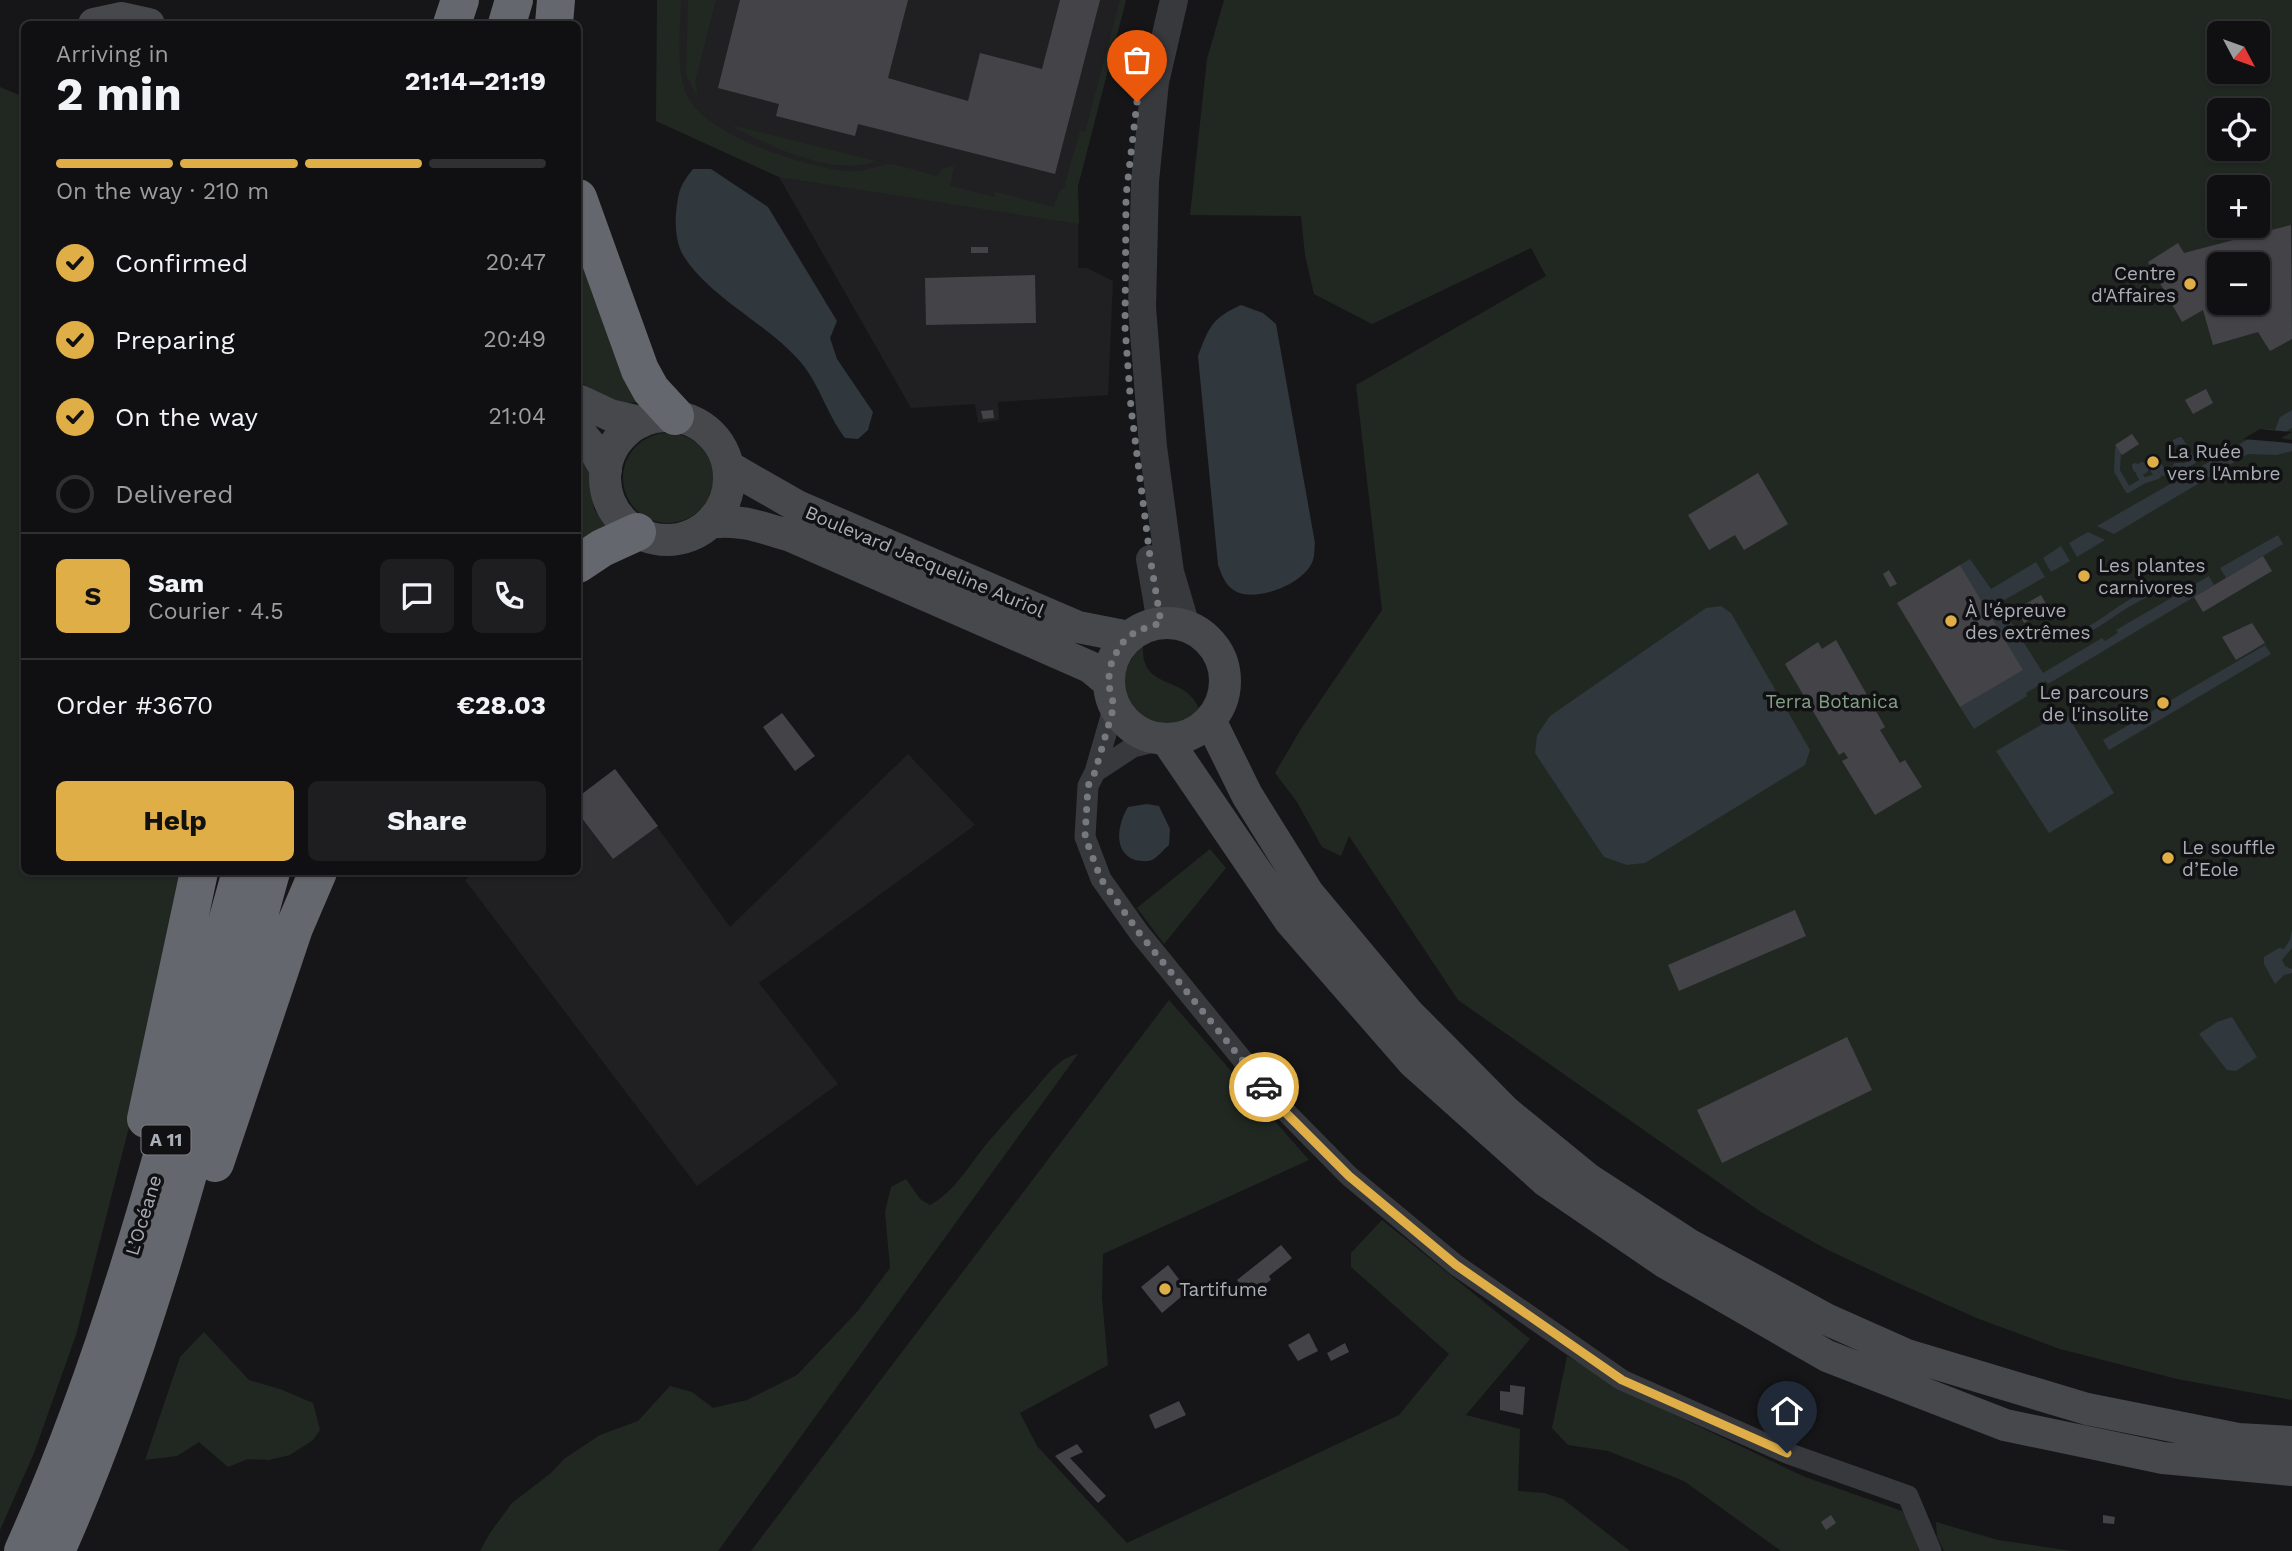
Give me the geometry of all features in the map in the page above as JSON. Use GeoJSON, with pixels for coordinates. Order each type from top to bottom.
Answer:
{"type":"FeatureCollection","features":[{"type":"Feature","properties":{"kind":"highway"},"geometry":{"type":"LineString","coordinates":[[453,21],[460,0]]}},
{"type":"Feature","properties":{"kind":"highway"},"geometry":{"type":"LineString","coordinates":[[478,21],[484,0]]}},
{"type":"Feature","properties":{"kind":"highway"},"geometry":{"type":"LineString","coordinates":[[508,21],[514,0]]}},
{"type":"Feature","properties":{"kind":"highway"},"geometry":{"type":"LineString","coordinates":[[554,21],[556,0]]}},
{"type":"Feature","properties":{"kind":"highway"},"geometry":{"type":"LineString","coordinates":[[581,207],[624,332],[651,390],[658,419]]}},
{"type":"Feature","properties":{"kind":"highway"},"geometry":{"type":"LineString","coordinates":[[581,562],[602,548],[637,532]]}},
{"type":"Feature","properties":{"kind":"highway"},"geometry":{"type":"LineString","coordinates":[[82,1406],[85,1346],[142,1140],[199,875]]}},
{"type":"Feature","properties":{"kind":"highway","name":"L’Océane"},"geometry":{"type":"LineString","coordinates":[[23,1551],[56,1475],[110,1324],[155,1179],[240,875]]}},
{"type":"Feature","properties":{"kind":"highway","name":"L’Océane"},"geometry":{"type":"LineString","coordinates":[[56,1551],[128,1364],[178,1202],[270,875]]}},
{"type":"Feature","properties":{"kind":"highway"},"geometry":{"type":"LineString","coordinates":[[128,1364],[161,1324],[294,928],[317,875]]}},
{"type":"Feature","properties":{"kind":"main road"},"geometry":{"type":"LineString","coordinates":[[88,21],[90,0]]}},
{"type":"Feature","properties":{"kind":"main road"},"geometry":{"type":"LineString","coordinates":[[141,0],[148,21]]}},
{"type":"Feature","properties":{"kind":"main road"},"geometry":{"type":"LineString","coordinates":[[108,21],[122,18],[136,21]]}},
{"type":"Feature","properties":{"kind":"main road"},"geometry":{"type":"LineString","coordinates":[[581,401],[610,415],[658,419],[700,425],[713,436],[723,451],[729,467],[729,485],[725,501],[710,523],[696,533],[671,540],[653,538],[637,532],[622,521],[612,506],[606,489],[606,470],[618,440],[625,432],[658,419]]}},
{"type":"Feature","properties":{"kind":"main road"},"geometry":{"type":"LineString","coordinates":[[581,434],[606,470]]}},
{"type":"Feature","properties":{"kind":"main road","name":"Boulevard Jacqueline Auriol"},"geometry":{"type":"LineString","coordinates":[[729,467],[797,506],[1078,627],[1129,637]]}},
{"type":"Feature","properties":{"kind":"main road","name":"Boulevard Jacqueline Auriol"},"geometry":{"type":"LineString","coordinates":[[710,523],[732,521],[757,525],[791,536],[1090,667],[1111,694]]}},
{"type":"Feature","properties":{"kind":"main road"},"geometry":{"type":"LineString","coordinates":[[1173,624],[1209,640],[1223,666],[1223,695],[1210,720],[1190,735],[1166,739],[1150,737],[1135,730],[1123,719],[1111,694],[1112,660],[1116,650],[1144,627],[1173,624]]}},
{"type":"Feature","properties":{"kind":"main road"},"geometry":{"type":"LineString","coordinates":[[1210,720],[1256,810],[1308,893],[1408,1013],[1506,1112],[1588,1179],[1688,1244],[1826,1319],[1907,1354],[2087,1409],[2238,1439],[2292,1442]]}},
{"type":"Feature","properties":{"kind":"main road"},"geometry":{"type":"LineString","coordinates":[[1166,739],[1290,921],[1413,1062],[1546,1181],[1667,1263],[1827,1356],[2005,1425],[2163,1458],[2292,1470]]}},
{"type":"Feature","properties":{"kind":"street"},"geometry":{"type":"LineString","coordinates":[[1155,0],[1132,127],[1126,196],[1125,327],[1130,397],[1150,557],[1173,624]]}},
{"type":"Feature","properties":{"kind":"street"},"geometry":{"type":"LineString","coordinates":[[1173,624],[1168,560],[1153,447],[1142,307],[1145,181],[1154,94],[1174,0]]}},
{"type":"Feature","properties":{"kind":"street"},"geometry":{"type":"LineString","coordinates":[[1111,694],[1095,772],[1088,786],[1085,837],[1101,879],[1140,934],[1280,1107],[1349,1176],[1456,1265],[1622,1380],[1787,1453],[1908,1496],[1931,1551]]}},
{"type":"Feature","properties":{"kind":"street"},"geometry":{"type":"LineString","coordinates":[[1095,772],[1133,747],[1166,739]]}},
{"type":"Feature","properties":{"kind":"shaded area"},"geometry":{"type":"Polygon","coordinates":[[[657,0],[1126,0],[1078,186],[1078,268],[1087,268],[1113,281],[1108,395],[998,402],[999,420],[978,423],[975,404],[911,408],[779,177],[657,121],[657,0]]]}},
{"type":"Feature","properties":{"kind":"shaded area"},"geometry":{"type":"Polygon","coordinates":[[[693,169],[711,169],[768,207],[837,321],[830,338],[837,359],[873,412],[868,430],[858,439],[845,438],[812,378],[798,359],[721,296],[694,270],[683,255],[676,234],[676,213],[680,189],[693,169]]]}},
{"type":"Feature","properties":{"kind":"shaded area"},"geometry":{"type":"Polygon","coordinates":[[[1241,305],[1263,313],[1276,324],[1315,543],[1313,560],[1301,576],[1280,588],[1257,594],[1233,590],[1225,581],[1218,565],[1198,356],[1213,324],[1241,305]]]}},
{"type":"Feature","properties":{"kind":"shaded area"},"geometry":{"type":"Polygon","coordinates":[[[2292,410],[2292,428],[2272,440],[2292,444],[2292,451],[2276,455],[2248,454],[2114,534],[2097,526],[2266,429],[2275,430],[2280,417],[2292,410]]]}},
{"type":"Feature","properties":{"kind":"shaded area"},"geometry":{"type":"Polygon","coordinates":[[[2088,532],[2105,540],[2077,557],[2069,543],[2088,532]]]}},
{"type":"Feature","properties":{"kind":"shaded area"},"geometry":{"type":"Polygon","coordinates":[[[2278,535],[2283,544],[2226,578],[2220,568],[2278,535]]]}},
{"type":"Feature","properties":{"kind":"shaded area"},"geometry":{"type":"Polygon","coordinates":[[[2061,546],[2070,561],[2051,572],[2043,558],[2061,546]]]}},
{"type":"Feature","properties":{"kind":"shaded area"},"geometry":{"type":"Polygon","coordinates":[[[1970,559],[1991,589],[2036,562],[2045,577],[1999,603],[2043,673],[2102,638],[2105,641],[2118,633],[2116,630],[2209,576],[2214,585],[2048,684],[2046,681],[2026,693],[2027,696],[1974,729],[1960,707],[2022,669],[1960,565],[1970,559]]]}},
{"type":"Feature","properties":{"kind":"shaded area"},"geometry":{"type":"Polygon","coordinates":[[[2145,592],[2148,597],[2086,634],[2064,642],[2062,637],[2084,629],[2145,592]]]}},
{"type":"Feature","properties":{"kind":"shaded area"},"geometry":{"type":"Polygon","coordinates":[[[1721,606],[1731,613],[1810,750],[1805,765],[1645,863],[1627,865],[1604,857],[1535,753],[1537,735],[1550,716],[1706,608],[1721,606]]]}},
{"type":"Feature","properties":{"kind":"shaded area"},"geometry":{"type":"Polygon","coordinates":[[[2265,645],[2271,654],[2109,750],[2103,740],[2265,645]]]}},
{"type":"Feature","properties":{"kind":"shaded area"},"geometry":{"type":"Polygon","coordinates":[[[2065,711],[2114,793],[2049,833],[1996,751],[2065,711]]]}},
{"type":"Feature","properties":{"kind":"shaded area"},"geometry":{"type":"Polygon","coordinates":[[[908,754],[975,825],[759,983],[838,1084],[697,1186],[465,880],[472,875],[581,875],[581,795],[615,769],[730,927],[908,754]]]}},
{"type":"Feature","properties":{"kind":"shaded area"},"geometry":{"type":"Polygon","coordinates":[[[1147,804],[1159,806],[1170,829],[1169,845],[1152,860],[1135,860],[1123,851],[1120,829],[1128,807],[1147,804]]]}},
{"type":"Feature","properties":{"kind":"shaded area"},"geometry":{"type":"Polygon","coordinates":[[[2292,929],[2292,948],[2282,960],[2285,966],[2292,969],[2292,973],[2284,975],[2275,984],[2264,964],[2264,957],[2279,948],[2284,949],[2290,940],[2292,929]]]}},
{"type":"Feature","properties":{"kind":"shaded area"},"geometry":{"type":"Polygon","coordinates":[[[2232,1017],[2257,1057],[2236,1071],[2227,1070],[2199,1034],[2217,1022],[2232,1017]]]}},
{"type":"Feature","properties":{"kind":"green space"},"geometry":{"type":"Polygon","coordinates":[[[657,0],[681,0],[680,58],[685,91],[694,106],[729,133],[798,161],[845,171],[890,165],[937,176],[942,169],[954,166],[950,186],[994,197],[995,192],[1054,207],[1059,192],[1064,188],[1080,131],[1085,132],[1120,0],[1126,0],[1078,186],[1079,224],[779,177],[656,121],[657,0]]]}},
{"type":"Feature","properties":{"kind":"green space"},"geometry":{"type":"Polygon","coordinates":[[[688,0],[716,0],[695,82],[698,98],[686,74],[688,0]]]}},
{"type":"Feature","properties":{"kind":"green space","name":"Terra Botanica"},"geometry":{"type":"Polygon","coordinates":[[[1224,0],[2292,0],[2292,1400],[2177,1379],[2060,1349],[1979,1319],[1826,1249],[1761,1212],[1458,1000],[1349,836],[1341,856],[1322,847],[1297,802],[1275,773],[1301,729],[1382,610],[1356,385],[1546,276],[1531,248],[1372,324],[1314,294],[1305,255],[1301,216],[1190,215],[1207,59],[1224,0]]]}},
{"type":"Feature","properties":{"kind":"green space"},"geometry":{"type":"Polygon","coordinates":[[[0,87],[21,96],[21,875],[183,875],[143,1072],[76,1335],[34,1453],[0,1530],[0,87]]]}},
{"type":"Feature","properties":{"kind":"green space"},"geometry":{"type":"Polygon","coordinates":[[[732,126],[875,161],[859,165],[822,162],[782,150],[732,126]]]}},
{"type":"Feature","properties":{"kind":"green space"},"geometry":{"type":"Polygon","coordinates":[[[581,230],[637,402],[620,402],[599,394],[581,382],[581,230]]]}},
{"type":"Feature","properties":{"kind":"green space"},"geometry":{"type":"Polygon","coordinates":[[[668,433],[685,436],[700,446],[710,461],[713,478],[710,495],[700,510],[685,520],[668,523],[651,520],[636,510],[626,495],[623,478],[626,461],[636,446],[651,436],[668,433]]]}},
{"type":"Feature","properties":{"kind":"green space"},"geometry":{"type":"Polygon","coordinates":[[[581,448],[588,456],[594,509],[612,531],[581,551],[581,448]]]}},
{"type":"Feature","properties":{"kind":"green space"},"geometry":{"type":"Polygon","coordinates":[[[1143,646],[1144,661],[1149,670],[1156,677],[1185,691],[1200,711],[1181,722],[1163,725],[1147,721],[1134,711],[1126,697],[1124,681],[1129,663],[1143,646]]]}},
{"type":"Feature","properties":{"kind":"green space"},"geometry":{"type":"Polygon","coordinates":[[[1210,849],[1226,868],[1164,944],[1137,908],[1210,849]]]}},
{"type":"Feature","properties":{"kind":"green space"},"geometry":{"type":"Polygon","coordinates":[[[1169,1000],[1309,1160],[1103,1254],[1102,1299],[1108,1365],[1020,1413],[1037,1446],[1127,1543],[1399,1415],[1449,1354],[1351,1267],[1351,1253],[1382,1220],[1530,1339],[1466,1415],[1520,1429],[1518,1491],[1544,1493],[1563,1499],[1630,1551],[751,1551],[1169,1000]]]}},
{"type":"Feature","properties":{"kind":"green space"},"geometry":{"type":"Polygon","coordinates":[[[1078,1054],[718,1551],[480,1551],[512,1503],[551,1473],[564,1459],[600,1435],[638,1421],[670,1386],[692,1392],[713,1408],[747,1400],[797,1375],[857,1312],[890,1268],[885,1212],[891,1187],[906,1179],[920,1199],[930,1205],[939,1199],[955,1184],[1049,1072],[1065,1059],[1078,1054]]]}},
{"type":"Feature","properties":{"kind":"green space"},"geometry":{"type":"Polygon","coordinates":[[[204,1332],[249,1380],[313,1403],[320,1430],[313,1440],[290,1455],[269,1460],[248,1459],[228,1467],[199,1442],[177,1456],[145,1460],[180,1357],[204,1332]]]}},
{"type":"Feature","properties":{"kind":"green space"},"geometry":{"type":"Polygon","coordinates":[[[1567,1356],[1639,1398],[1805,1477],[1905,1512],[1919,1551],[1781,1551],[1684,1481],[1608,1451],[1568,1445],[1552,1428],[1567,1356]]]}},
{"type":"Feature","properties":{"kind":"green space"},"geometry":{"type":"Polygon","coordinates":[[[1936,1522],[1998,1540],[2072,1551],[1944,1551],[1937,1537],[1936,1522]]]}},
{"type":"Feature","properties":{"kind":"pier"},"geometry":{"type":"Polygon","coordinates":[[[2260,429],[2292,432],[2281,438],[2292,440],[2292,443],[2243,439],[2260,429]]]}},
{"type":"Feature","properties":{"kind":"building"},"geometry":{"type":"Polygon","coordinates":[[[740,0],[908,0],[888,78],[968,101],[980,53],[1042,69],[1060,0],[1100,0],[1055,174],[858,124],[855,136],[776,116],[779,104],[718,88],[740,0]]]}},
{"type":"Feature","properties":{"kind":"building","name":"Centre d'Affaires"},"geometry":{"type":"Polygon","coordinates":[[[2291,225],[2292,339],[2270,351],[2258,332],[2213,345],[2203,310],[2182,322],[2148,262],[2178,243],[2184,253],[2241,238],[2270,238],[2270,230],[2291,225]]]}},
{"type":"Feature","properties":{"kind":"building"},"geometry":{"type":"Polygon","coordinates":[[[971,247],[988,247],[988,253],[971,253],[971,247]]]}},
{"type":"Feature","properties":{"kind":"building"},"geometry":{"type":"Polygon","coordinates":[[[1035,275],[1036,323],[926,325],[925,278],[1035,275]]]}},
{"type":"Feature","properties":{"kind":"building"},"geometry":{"type":"Polygon","coordinates":[[[2206,389],[2213,403],[2193,414],[2185,400],[2206,389]]]}},
{"type":"Feature","properties":{"kind":"building"},"geometry":{"type":"Polygon","coordinates":[[[993,410],[994,418],[983,419],[981,411],[993,410]]]}},
{"type":"Feature","properties":{"kind":"building"},"geometry":{"type":"Polygon","coordinates":[[[2132,434],[2139,444],[2122,455],[2115,445],[2132,434]]]}},
{"type":"Feature","properties":{"kind":"building"},"geometry":{"type":"Polygon","coordinates":[[[1758,473],[1788,524],[1744,550],[1735,535],[1709,550],[1688,515],[1758,473]]]}},
{"type":"Feature","properties":{"kind":"building"},"geometry":{"type":"Polygon","coordinates":[[[2263,556],[2272,571],[2203,612],[2194,597],[2263,556]]]}},
{"type":"Feature","properties":{"kind":"building","name":"À l'épreuve des extrêmes"},"geometry":{"type":"Polygon","coordinates":[[[1960,565],[2023,670],[1960,707],[1897,603],[1960,565]]]}},
{"type":"Feature","properties":{"kind":"building"},"geometry":{"type":"Polygon","coordinates":[[[1889,570],[1897,584],[1890,587],[1883,574],[1889,570]]]}},
{"type":"Feature","properties":{"kind":"building"},"geometry":{"type":"Polygon","coordinates":[[[2041,595],[2049,609],[2024,623],[2016,609],[2041,595]]]}},
{"type":"Feature","properties":{"kind":"building"},"geometry":{"type":"Polygon","coordinates":[[[2252,623],[2265,643],[2236,660],[2222,637],[2252,623]]]}},
{"type":"Feature","properties":{"kind":"building"},"geometry":{"type":"Polygon","coordinates":[[[1836,640],[1885,727],[1880,730],[1900,763],[1905,760],[1922,787],[1875,815],[1842,761],[1848,758],[1844,752],[1839,755],[1785,664],[1818,642],[1822,649],[1836,640]]]}},
{"type":"Feature","properties":{"kind":"building"},"geometry":{"type":"Polygon","coordinates":[[[782,713],[815,756],[795,771],[763,727],[782,713]]]}},
{"type":"Feature","properties":{"kind":"building"},"geometry":{"type":"Polygon","coordinates":[[[615,769],[658,826],[613,859],[581,817],[581,795],[615,769]]]}},
{"type":"Feature","properties":{"kind":"building"},"geometry":{"type":"Polygon","coordinates":[[[1795,910],[1806,936],[1679,991],[1668,965],[1795,910]]]}},
{"type":"Feature","properties":{"kind":"building"},"geometry":{"type":"Polygon","coordinates":[[[1847,1037],[1872,1090],[1722,1163],[1697,1110],[1847,1037]]]}},
{"type":"Feature","properties":{"kind":"building"},"geometry":{"type":"Polygon","coordinates":[[[1281,1245],[1292,1258],[1269,1276],[1271,1280],[1249,1295],[1237,1280],[1281,1245]]]}},
{"type":"Feature","properties":{"kind":"building","name":"Tartifume"},"geometry":{"type":"Polygon","coordinates":[[[1168,1265],[1188,1291],[1162,1313],[1141,1287],[1168,1265]]]}},
{"type":"Feature","properties":{"kind":"building"},"geometry":{"type":"Polygon","coordinates":[[[1309,1333],[1318,1351],[1298,1361],[1288,1345],[1309,1333]]]}},
{"type":"Feature","properties":{"kind":"building"},"geometry":{"type":"Polygon","coordinates":[[[1345,1343],[1349,1352],[1331,1361],[1327,1353],[1345,1343]]]}},
{"type":"Feature","properties":{"kind":"building"},"geometry":{"type":"Polygon","coordinates":[[[1510,1385],[1525,1387],[1523,1415],[1500,1410],[1500,1391],[1510,1392],[1510,1385]]]}},
{"type":"Feature","properties":{"kind":"building"},"geometry":{"type":"Polygon","coordinates":[[[1179,1401],[1186,1415],[1155,1429],[1149,1415],[1179,1401]]]}},
{"type":"Feature","properties":{"kind":"building"},"geometry":{"type":"Polygon","coordinates":[[[1077,1444],[1083,1452],[1070,1458],[1106,1496],[1098,1503],[1055,1456],[1077,1444]]]}},
{"type":"Feature","properties":{"kind":"building"},"geometry":{"type":"Polygon","coordinates":[[[1831,1515],[1836,1523],[1826,1530],[1821,1522],[1831,1515]]]}},
{"type":"Feature","properties":{"kind":"building"},"geometry":{"type":"Polygon","coordinates":[[[2103,1515],[2115,1517],[2114,1524],[2103,1523],[2103,1515]]]}},
{"type":"Feature","properties":{"kind":"waterway"},"geometry":{"type":"LineString","coordinates":[[2176,442],[2180,440],[2193,461],[2185,466],[2176,466]]}},
{"type":"Feature","properties":{"kind":"waterway"},"geometry":{"type":"LineString","coordinates":[[2118,450],[2117,471],[2128,490],[2143,481],[2139,473],[2145,470],[2142,465],[2136,469],[2135,466]]}},
{"type":"Feature","properties":{"kind":"waterway"},"geometry":{"type":"LineString","coordinates":[[2143,481],[2158,476],[2154,471],[2160,467],[2163,473],[2170,469]]}},
{"type":"Feature","properties":{"kind":"way so far"},"geometry":{"type":"LineString","coordinates":[[1137,102],[1126,196],[1125,327],[1131,408],[1161,623],[1136,631],[1116,650],[1112,660],[1108,682],[1114,706],[1095,772],[1088,786],[1085,837],[1101,879],[1140,934],[1264,1087]]}},
{"type":"Feature","properties":{"kind":"place","name":"Centre d'Affaires"},"geometry":{"type":"Point","coordinates":[2190,284]}},
{"type":"Feature","properties":{"kind":"place","name":"La Ruée vers l'Ambre"},"geometry":{"type":"Point","coordinates":[2153,462]}},
{"type":"Feature","properties":{"kind":"place","name":"Les plantes carnivores"},"geometry":{"type":"Point","coordinates":[2084,576]}},
{"type":"Feature","properties":{"kind":"place","name":"À l'épreuve des extrêmes"},"geometry":{"type":"Point","coordinates":[1951,621]}},
{"type":"Feature","properties":{"kind":"place","name":"Le parcours de l'insolite"},"geometry":{"type":"Point","coordinates":[2163,703]}},
{"type":"Feature","properties":{"kind":"place","name":"Le souffle d’Eole"},"geometry":{"type":"Point","coordinates":[2168,858]}},
{"type":"Feature","properties":{"kind":"place","name":"Tartifume"},"geometry":{"type":"Point","coordinates":[1165,1289]}},
{"type":"Feature","properties":{"kind":"route"},"geometry":{"type":"LineString","coordinates":[[1264,1087],[1280,1107],[1349,1176],[1456,1265],[1622,1380],[1787,1453]]}}]}
